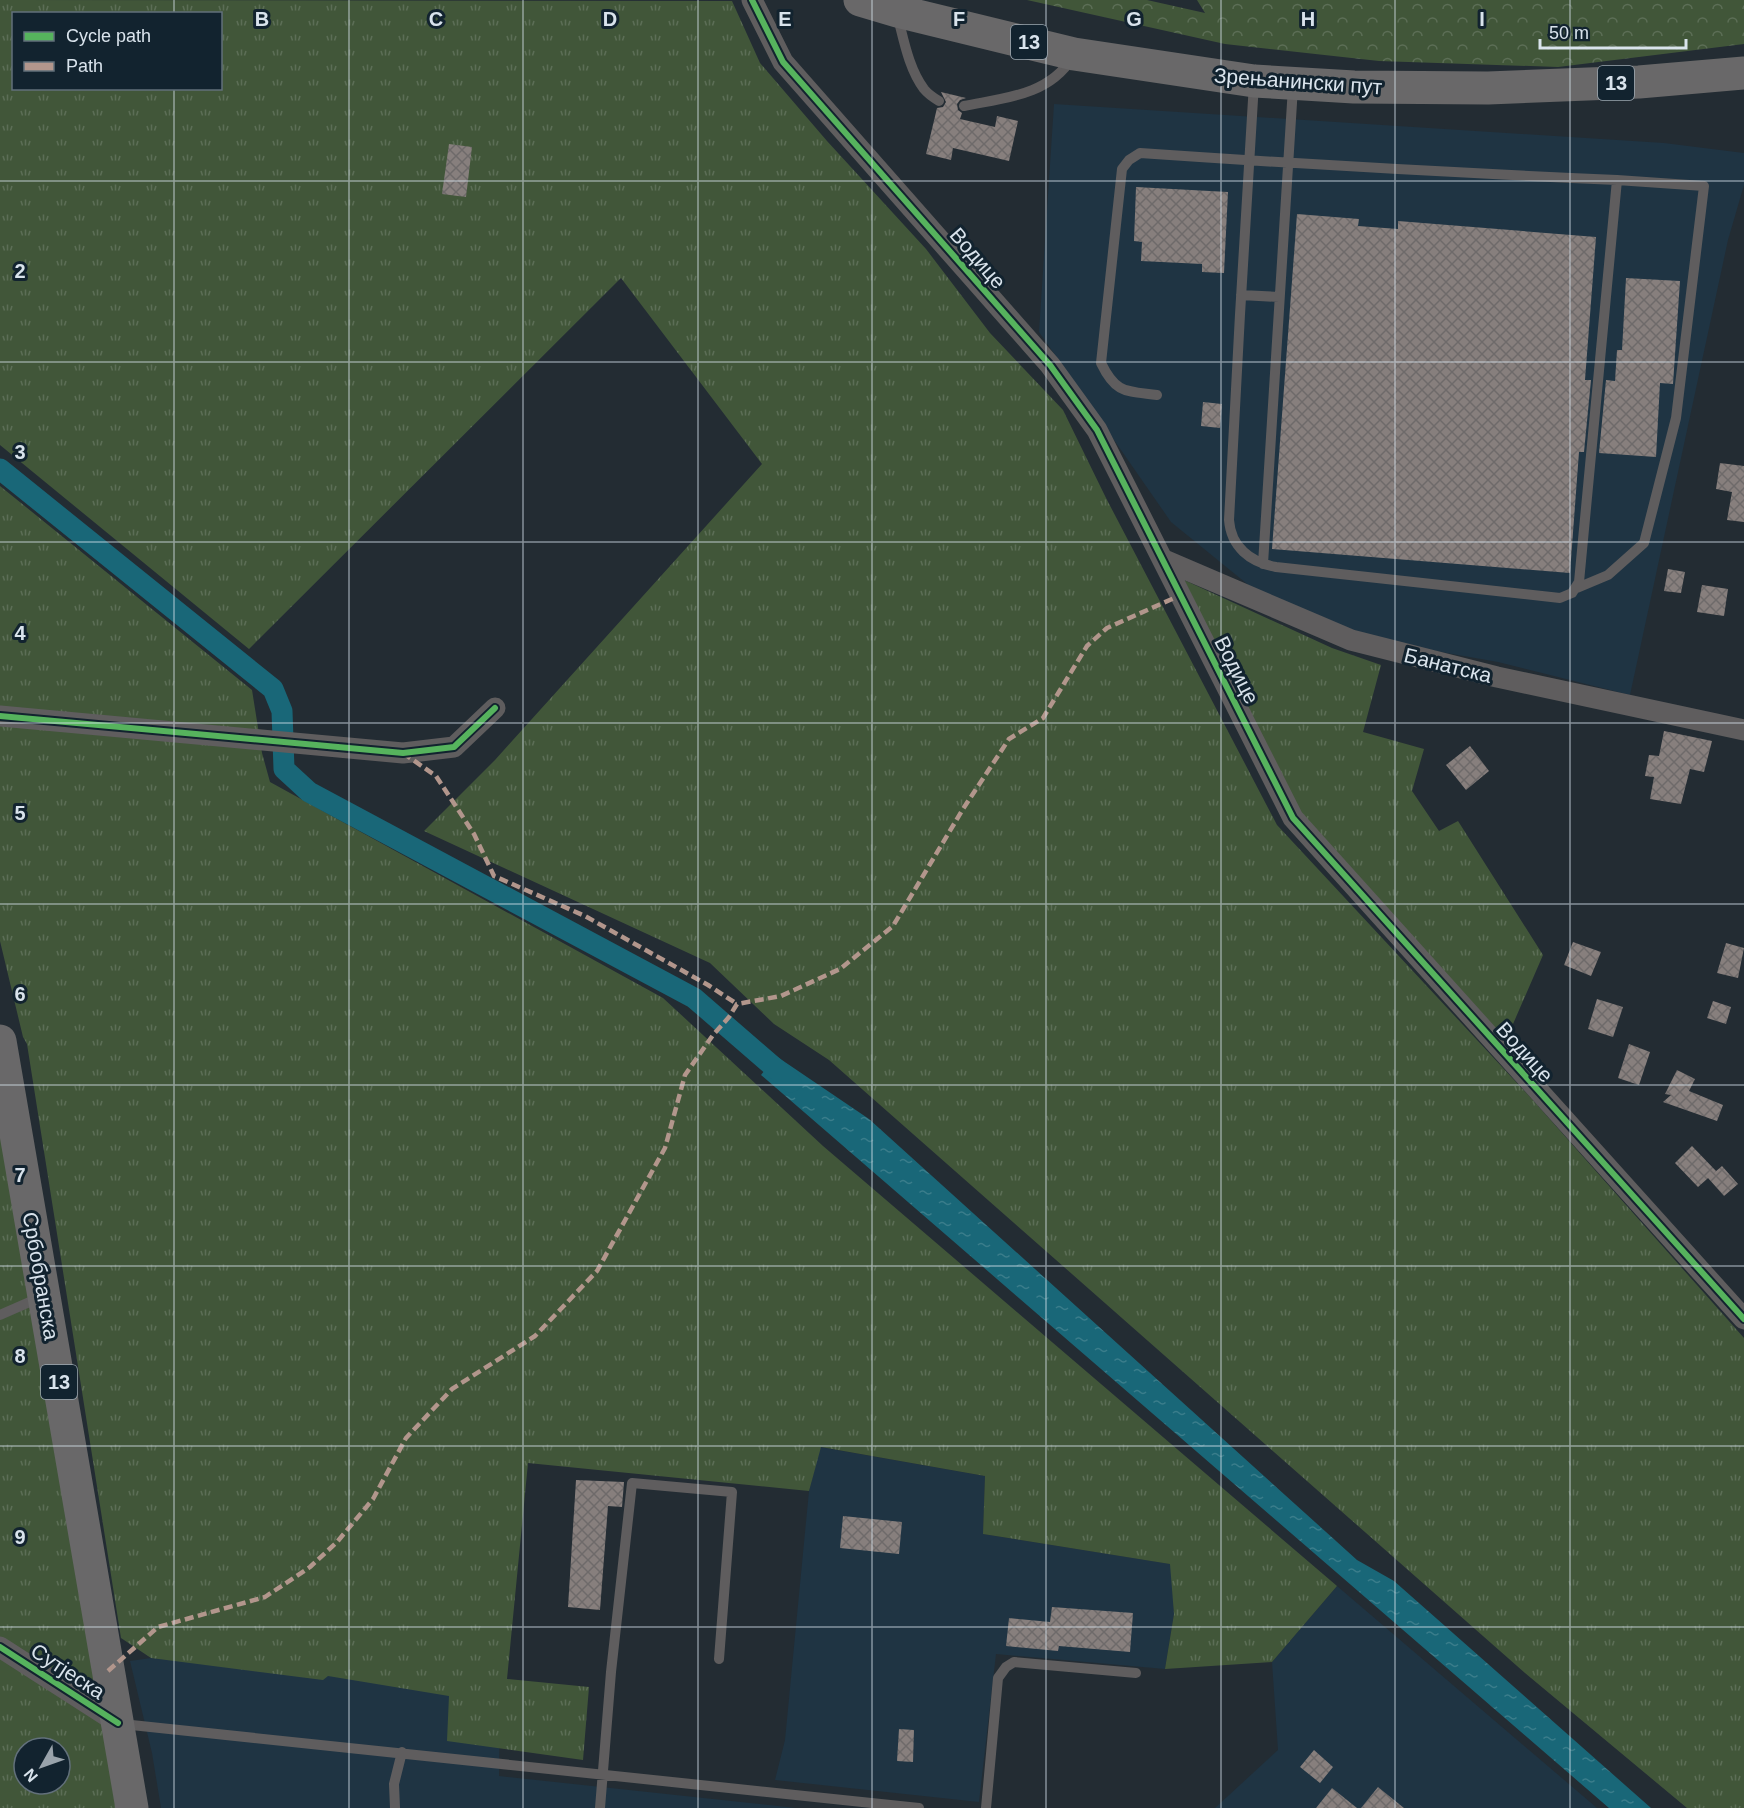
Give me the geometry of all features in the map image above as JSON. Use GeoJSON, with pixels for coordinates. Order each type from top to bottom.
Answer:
{"type":"FeatureCollection","features":[{"type":"Feature","properties":{"kind":"main road","name":"Зрењанински пут"},"geometry":{"type":"LineString","coordinates":[[860,0],[1074,54],[1254,81],[1410,88],[1512,88],[1639,82],[1744,73]]}},
{"type":"Feature","properties":{"kind":"main road","name":"Србобранска"},"geometry":{"type":"LineString","coordinates":[[0,1041],[118,1723]]}},
{"type":"Feature","properties":{"kind":"main road","name":"13"},"geometry":{"type":"LineString","coordinates":[[118,1723],[132,1808]]}},
{"type":"Feature","properties":{"kind":"street","name":"Водице"},"geometry":{"type":"LineString","coordinates":[[752,0],[783,62],[1050,365],[1097,430],[1293,818],[1744,1319]]}},
{"type":"Feature","properties":{"kind":"street","name":"Банатска"},"geometry":{"type":"LineString","coordinates":[[1164,560],[1351,640],[1497,677],[1744,730]]}},
{"type":"Feature","properties":{"kind":"street"},"geometry":{"type":"LineString","coordinates":[[0,716],[403,753],[454,747],[495,708]]}},
{"type":"Feature","properties":{"kind":"street","name":"Сутјеска"},"geometry":{"type":"LineString","coordinates":[[0,1647],[118,1723]]}},
{"type":"Feature","properties":{"kind":"lane"},"geometry":{"type":"LineString","coordinates":[[897,11],[904,42],[916,75],[925,91],[939,101]]}},
{"type":"Feature","properties":{"kind":"lane"},"geometry":{"type":"LineString","coordinates":[[963,106],[1017,97],[1034,90],[1063,69],[1074,54]]}},
{"type":"Feature","properties":{"kind":"lane"},"geometry":{"type":"LineString","coordinates":[[1156,395],[1123,391],[1108,377],[1101,363],[1122,169],[1129,160],[1140,153],[1249,161],[1704,186],[1676,418],[1644,543],[1608,575],[1560,598],[1263,564],[1252,559],[1238,546],[1229,529],[1240,295],[1249,161],[1254,81]]}},
{"type":"Feature","properties":{"kind":"lane"},"geometry":{"type":"LineString","coordinates":[[1263,564],[1294,84]]}},
{"type":"Feature","properties":{"kind":"lane"},"geometry":{"type":"LineString","coordinates":[[1577,588],[1580,582],[1617,180]]}},
{"type":"Feature","properties":{"kind":"lane"},"geometry":{"type":"LineString","coordinates":[[1240,295],[1279,297]]}},
{"type":"Feature","properties":{"kind":"lane"},"geometry":{"type":"LineString","coordinates":[[0,1315],[45,1296]]}},
{"type":"Feature","properties":{"kind":"lane"},"geometry":{"type":"LineString","coordinates":[[600,1808],[632,1483],[732,1492],[719,1659]]}},
{"type":"Feature","properties":{"kind":"lane"},"geometry":{"type":"LineString","coordinates":[[986,1808],[998,1678],[1006,1667],[1014,1662],[1136,1673]]}},
{"type":"Feature","properties":{"kind":"lane"},"geometry":{"type":"LineString","coordinates":[[118,1723],[602,1773],[816,1802],[919,1808]]}},
{"type":"Feature","properties":{"kind":"lane"},"geometry":{"type":"LineString","coordinates":[[395,1808],[394,1784],[402,1752]]}},
{"type":"Feature","properties":{"kind":"shaded area"},"geometry":{"type":"Polygon","coordinates":[[[1054,104],[1664,143],[1744,153],[1744,185],[1728,240],[1630,695],[1498,662],[1384,642],[1257,592],[1171,522],[1039,332],[1054,104]]]}},
{"type":"Feature","properties":{"kind":"shaded area"},"geometry":{"type":"Polygon","coordinates":[[[820,1447],[985,1476],[983,1534],[1171,1564],[1174,1614],[1165,1669],[996,1654],[979,1802],[775,1780],[785,1740],[809,1491],[820,1447]]]}},
{"type":"Feature","properties":{"kind":"shaded area"},"geometry":{"type":"Polygon","coordinates":[[[1337,1586],[1597,1808],[1215,1808],[1278,1750],[1272,1662],[1337,1586]]]}},
{"type":"Feature","properties":{"kind":"shaded area"},"geometry":{"type":"Polygon","coordinates":[[[151,1658],[500,1693],[499,1776],[796,1808],[161,1808],[152,1753],[130,1661],[151,1658]]]}},
{"type":"Feature","properties":{"kind":"green space"},"geometry":{"type":"Polygon","coordinates":[[[0,0],[732,1],[760,63],[827,141],[926,249],[990,333],[1063,410],[1106,498],[1277,825],[1531,1098],[1744,1338],[1744,1808],[1687,1808],[1525,1673],[829,1060],[774,1024],[710,963],[424,831],[495,760],[762,464],[621,278],[249,649],[0,445],[0,0]]]}},
{"type":"Feature","properties":{"kind":"green space"},"geometry":{"type":"Polygon","coordinates":[[[1027,0],[1147,0],[1205,13],[1197,0],[1744,0],[1744,44],[1558,67],[1379,61],[1225,44],[1027,0]]]}},
{"type":"Feature","properties":{"kind":"green space"},"geometry":{"type":"Polygon","coordinates":[[[0,486],[252,690],[262,753],[270,782],[663,998],[823,1146],[1337,1586],[1272,1662],[1165,1669],[1174,1614],[1170,1564],[983,1534],[985,1476],[821,1447],[809,1491],[528,1463],[507,1679],[589,1687],[583,1760],[447,1741],[449,1696],[328,1676],[323,1680],[151,1658],[121,1638],[27,1044],[23,1037],[0,941],[0,486]]]}},
{"type":"Feature","properties":{"kind":"green space"},"geometry":{"type":"Polygon","coordinates":[[[1184,580],[1332,648],[1381,665],[1363,732],[1424,749],[1412,791],[1439,831],[1458,821],[1543,955],[1503,1047],[1300,815],[1184,580]]]}},
{"type":"Feature","properties":{"kind":"green space"},"geometry":{"type":"Polygon","coordinates":[[[0,1086],[118,1808],[0,1808],[0,1086]]]}},
{"type":"Feature","properties":{"kind":"water"},"geometry":{"type":"Polygon","coordinates":[[[776,1056],[869,1119],[1357,1560],[1394,1581],[1651,1808],[1609,1808],[761,1075],[776,1056]]]}},
{"type":"Feature","properties":{"kind":"building"},"geometry":{"type":"Polygon","coordinates":[[[941,92],[966,98],[957,104],[958,110],[962,113],[960,119],[995,127],[997,116],[1018,121],[1009,161],[953,148],[951,160],[926,154],[937,108],[943,107],[946,102],[941,92]]]}},
{"type":"Feature","properties":{"kind":"building"},"geometry":{"type":"Polygon","coordinates":[[[449,144],[472,147],[466,197],[442,194],[449,144]]]}},
{"type":"Feature","properties":{"kind":"building"},"geometry":{"type":"Polygon","coordinates":[[[1136,187],[1228,192],[1224,273],[1202,272],[1202,264],[1141,261],[1142,242],[1134,241],[1136,187]]]}},
{"type":"Feature","properties":{"kind":"building"},"geometry":{"type":"Polygon","coordinates":[[[1297,214],[1359,219],[1358,226],[1398,229],[1398,221],[1596,237],[1585,380],[1591,380],[1584,452],[1579,452],[1570,573],[1272,549],[1297,214]]]}},
{"type":"Feature","properties":{"kind":"building"},"geometry":{"type":"Polygon","coordinates":[[[1626,278],[1680,281],[1673,384],[1660,383],[1656,457],[1599,453],[1606,380],[1615,381],[1617,350],[1622,350],[1626,278]]]}},
{"type":"Feature","properties":{"kind":"building"},"geometry":{"type":"Polygon","coordinates":[[[1203,402],[1222,404],[1220,428],[1201,426],[1203,402]]]}},
{"type":"Feature","properties":{"kind":"building"},"geometry":{"type":"Polygon","coordinates":[[[1720,463],[1744,466],[1744,522],[1727,520],[1732,492],[1716,489],[1720,463]]]}},
{"type":"Feature","properties":{"kind":"building"},"geometry":{"type":"Polygon","coordinates":[[[1668,569],[1685,572],[1681,593],[1664,591],[1668,569]]]}},
{"type":"Feature","properties":{"kind":"building"},"geometry":{"type":"Polygon","coordinates":[[[1702,585],[1728,589],[1724,616],[1697,612],[1702,585]]]}},
{"type":"Feature","properties":{"kind":"building"},"geometry":{"type":"Polygon","coordinates":[[[1664,731],[1712,741],[1704,772],[1690,769],[1681,804],[1650,799],[1654,777],[1645,776],[1649,755],[1659,756],[1664,731]]]}},
{"type":"Feature","properties":{"kind":"building"},"geometry":{"type":"Polygon","coordinates":[[[1470,746],[1489,771],[1466,790],[1446,765],[1470,746]]]}},
{"type":"Feature","properties":{"kind":"building"},"geometry":{"type":"Polygon","coordinates":[[[1573,942],[1601,952],[1591,976],[1564,965],[1573,942]]]}},
{"type":"Feature","properties":{"kind":"building"},"geometry":{"type":"Polygon","coordinates":[[[1726,943],[1744,948],[1738,978],[1717,973],[1726,943]]]}},
{"type":"Feature","properties":{"kind":"building"},"geometry":{"type":"Polygon","coordinates":[[[1597,999],[1623,1007],[1613,1037],[1588,1029],[1597,999]]]}},
{"type":"Feature","properties":{"kind":"building"},"geometry":{"type":"Polygon","coordinates":[[[1713,1001],[1731,1007],[1726,1024],[1707,1018],[1713,1001]]]}},
{"type":"Feature","properties":{"kind":"building"},"geometry":{"type":"Polygon","coordinates":[[[1629,1044],[1650,1052],[1639,1085],[1618,1078],[1629,1044]]]}},
{"type":"Feature","properties":{"kind":"building"},"geometry":{"type":"Polygon","coordinates":[[[1677,1070],[1695,1079],[1689,1091],[1723,1105],[1717,1121],[1663,1102],[1671,1095],[1665,1094],[1677,1070]]]}},
{"type":"Feature","properties":{"kind":"building"},"geometry":{"type":"Polygon","coordinates":[[[1692,1146],[1716,1171],[1698,1187],[1675,1163],[1692,1146]]]}},
{"type":"Feature","properties":{"kind":"building"},"geometry":{"type":"Polygon","coordinates":[[[1722,1166],[1738,1184],[1724,1196],[1708,1178],[1722,1166]]]}},
{"type":"Feature","properties":{"kind":"building"},"geometry":{"type":"Polygon","coordinates":[[[576,1480],[624,1482],[622,1507],[608,1506],[600,1610],[568,1607],[576,1480]]]}},
{"type":"Feature","properties":{"kind":"building"},"geometry":{"type":"Polygon","coordinates":[[[843,1516],[902,1522],[899,1554],[840,1548],[843,1516]]]}},
{"type":"Feature","properties":{"kind":"building"},"geometry":{"type":"Polygon","coordinates":[[[1052,1607],[1133,1613],[1130,1652],[1059,1646],[1058,1651],[1006,1646],[1009,1618],[1050,1622],[1052,1607]]]}},
{"type":"Feature","properties":{"kind":"building"},"geometry":{"type":"Polygon","coordinates":[[[899,1729],[914,1730],[913,1762],[897,1761],[899,1729]]]}},
{"type":"Feature","properties":{"kind":"building"},"geometry":{"type":"Polygon","coordinates":[[[1314,1750],[1333,1767],[1320,1783],[1300,1767],[1314,1750]]]}},
{"type":"Feature","properties":{"kind":"building"},"geometry":{"type":"Polygon","coordinates":[[[1378,1787],[1404,1808],[1361,1808],[1378,1787]]]}},
{"type":"Feature","properties":{"kind":"building"},"geometry":{"type":"Polygon","coordinates":[[[1332,1788],[1357,1808],[1316,1808],[1332,1788]]]}},
{"type":"Feature","properties":{"kind":"waterway"},"geometry":{"type":"LineString","coordinates":[[0,469],[273,689],[282,711],[284,769],[309,792],[694,998],[791,1082]]}},
{"type":"Feature","properties":{"kind":"marked path"},"geometry":{"type":"LineString","coordinates":[[108,1671],[158,1627],[265,1597],[310,1567],[337,1542],[373,1499],[406,1438],[452,1389],[535,1336],[597,1271],[665,1148],[685,1075],[737,1004],[781,996],[840,969],[893,926],[963,809],[1009,739],[1043,718],[1087,646],[1107,628],[1181,595]]}},
{"type":"Feature","properties":{"kind":"marked path"},"geometry":{"type":"LineString","coordinates":[[403,753],[436,776],[474,834],[494,876],[585,916],[708,985],[737,1004]]}},
{"type":"Feature","properties":{"kind":"cycle path"},"geometry":{"type":"LineString","coordinates":[[752,0],[783,62],[1050,365],[1097,430],[1293,818],[1744,1319]]}},
{"type":"Feature","properties":{"kind":"cycle path"},"geometry":{"type":"LineString","coordinates":[[0,716],[403,753],[454,747],[495,708]]}},
{"type":"Feature","properties":{"kind":"cycle path"},"geometry":{"type":"LineString","coordinates":[[0,1647],[118,1723]]}}]}
